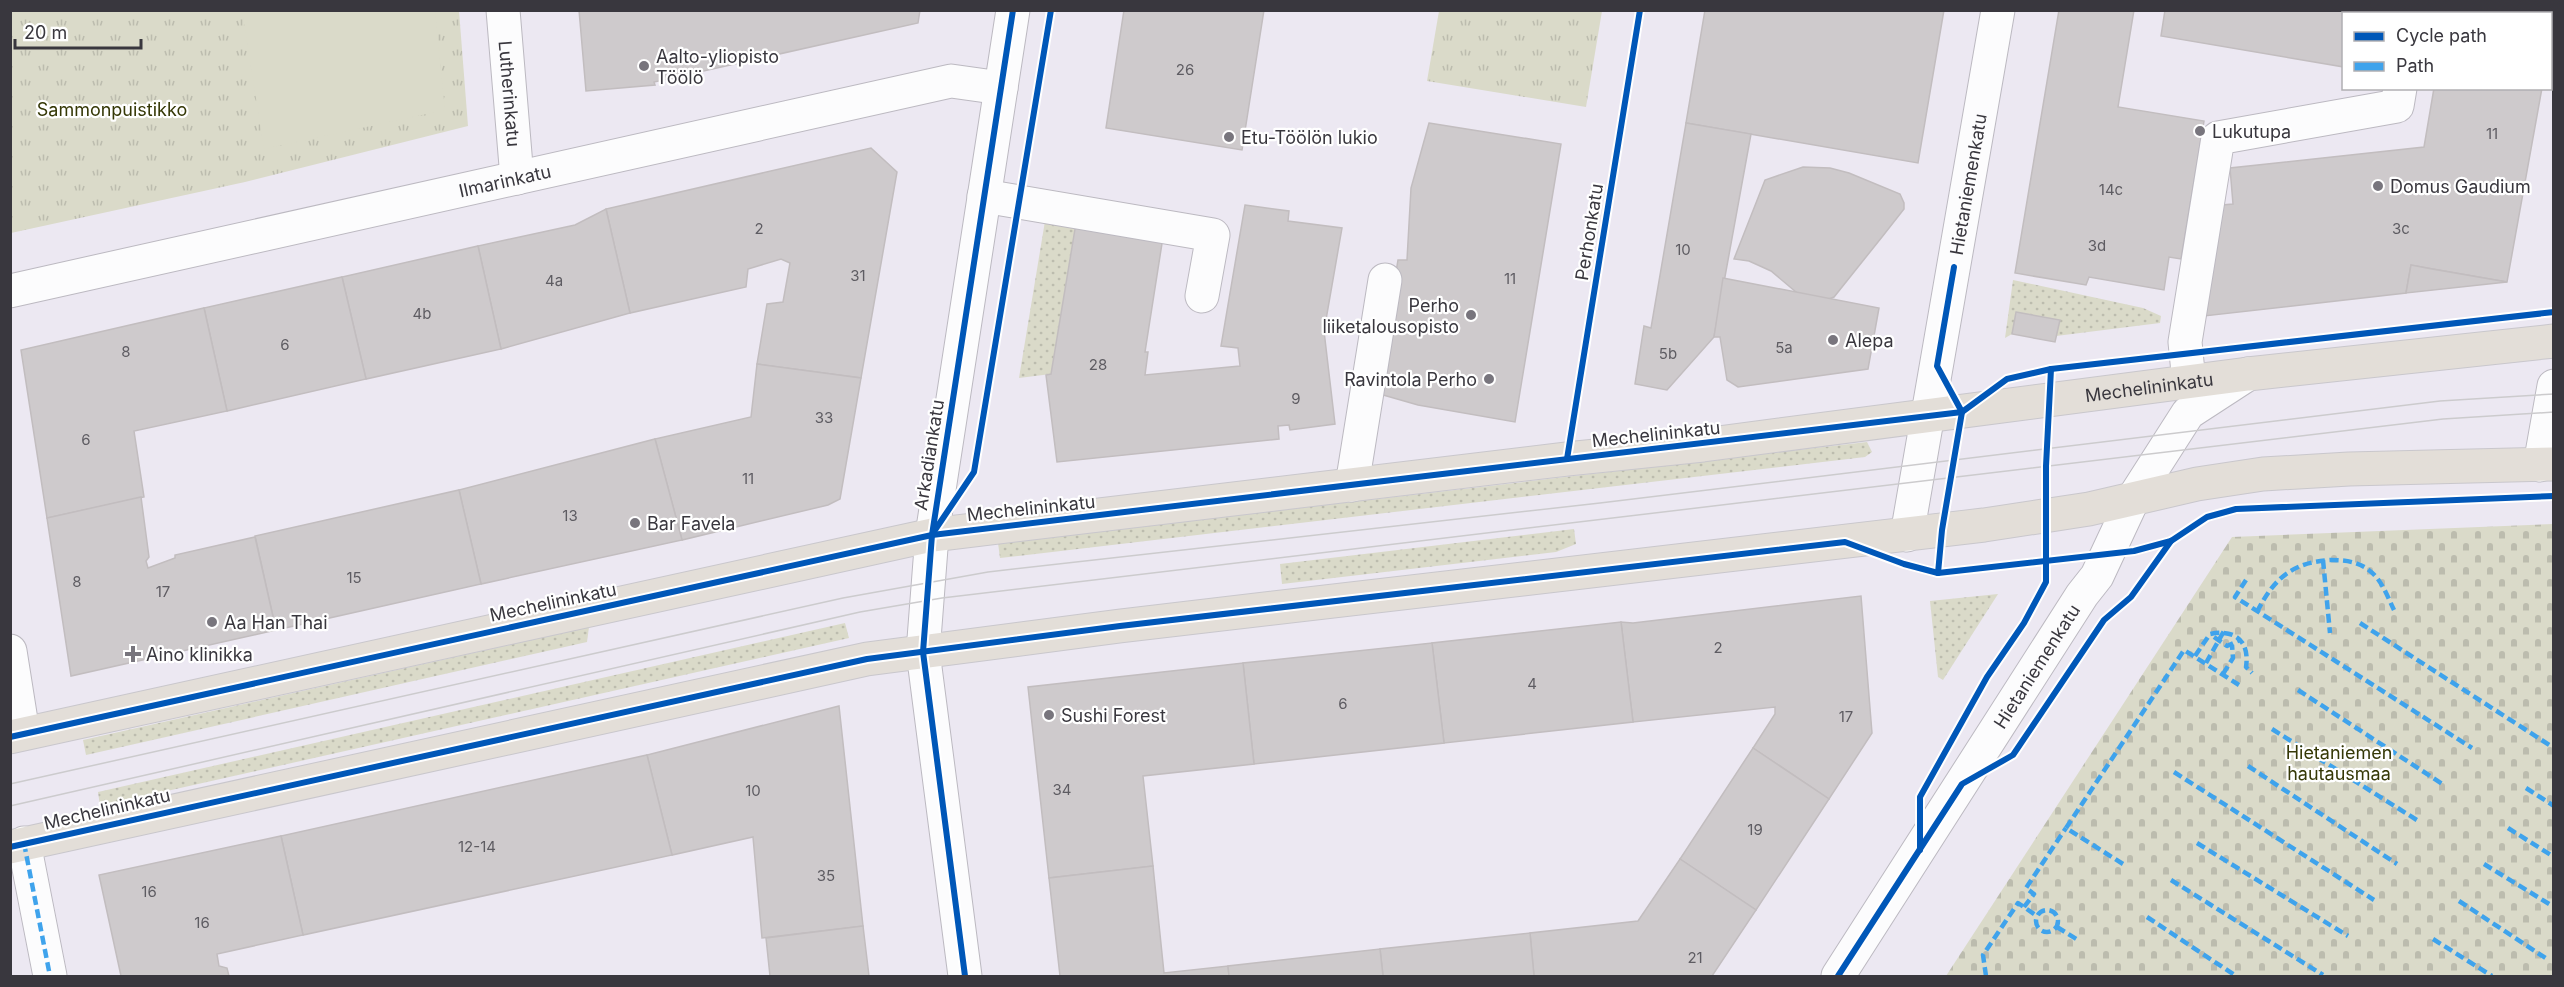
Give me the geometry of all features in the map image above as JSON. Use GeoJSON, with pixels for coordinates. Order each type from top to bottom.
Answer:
{"type":"FeatureCollection","features":[{"type":"Feature","properties":{"kind":"main road","name":"Mechelininkatu"},"geometry":{"type":"LineString","coordinates":[[17,735],[932,535],[1703,445],[2248,374],[2553,341]]}},
{"type":"Feature","properties":{"kind":"main road","name":"Mechelininkatu"},"geometry":{"type":"LineString","coordinates":[[17,845],[824,667],[923,652],[1120,626],[1907,535],[2079,510],[2197,484],[2263,474],[2349,469],[2547,465]]}},
{"type":"Feature","properties":{"kind":"street","name":"Lutherinkatu"},"geometry":{"type":"LineString","coordinates":[[503,10],[517,178]]}},
{"type":"Feature","properties":{"kind":"street","name":"Arkadiankatu"},"geometry":{"type":"LineString","coordinates":[[965,976],[923,652],[932,535],[1013,10]]}},
{"type":"Feature","properties":{"kind":"street","name":"Hietaniemenkatu"},"geometry":{"type":"LineString","coordinates":[[1907,535],[1998,10]]}},
{"type":"Feature","properties":{"kind":"street","name":"Ilmarinkatu"},"geometry":{"type":"LineString","coordinates":[[10,291],[951,81],[1001,88]]}},
{"type":"Feature","properties":{"kind":"street"},"geometry":{"type":"LineString","coordinates":[[2189,382],[2185,342],[2218,138],[2397,106],[2400,90]]}},
{"type":"Feature","properties":{"kind":"street"},"geometry":{"type":"LineString","coordinates":[[984,196],[1213,235],[1202,296]]}},
{"type":"Feature","properties":{"kind":"street"},"geometry":{"type":"LineString","coordinates":[[1352,485],[1385,279]]}},
{"type":"Feature","properties":{"kind":"street","name":"Hietaniemenkatu"},"geometry":{"type":"LineString","coordinates":[[1838,976],[2082,595],[2097,576],[2133,499],[2188,413],[2248,374]]}},
{"type":"Feature","properties":{"kind":"street"},"geometry":{"type":"LineString","coordinates":[[2547,465],[2553,387]]}},
{"type":"Feature","properties":{"kind":"street"},"geometry":{"type":"LineString","coordinates":[[10,651],[17,735]]}},
{"type":"Feature","properties":{"kind":"street"},"geometry":{"type":"LineString","coordinates":[[17,845],[50,976]]}},
{"type":"Feature","properties":{"kind":"green space","name":"Sammonpuistikko"},"geometry":{"type":"Polygon","coordinates":[[[10,11],[459,11],[468,126],[245,182],[11,233],[10,11]]]}},
{"type":"Feature","properties":{"kind":"green space"},"geometry":{"type":"Polygon","coordinates":[[[242,11],[435,11],[445,110],[264,149],[242,11]]]}},
{"type":"Feature","properties":{"kind":"green space"},"geometry":{"type":"Polygon","coordinates":[[[1439,11],[1602,11],[1586,107],[1427,81],[1439,11]]]}},
{"type":"Feature","properties":{"kind":"green space"},"geometry":{"type":"Polygon","coordinates":[[[1046,215],[1076,223],[1051,374],[1019,378],[1046,215]]]}},
{"type":"Feature","properties":{"kind":"green space"},"geometry":{"type":"Polygon","coordinates":[[[2013,280],[2143,308],[2161,316],[2160,323],[2056,336],[2016,313],[2012,334],[2005,338],[2013,280]]]}},
{"type":"Feature","properties":{"kind":"green space"},"geometry":{"type":"Polygon","coordinates":[[[1867,442],[1872,452],[1865,457],[1000,558],[998,543],[1867,442]]]}},
{"type":"Feature","properties":{"kind":"green space","name":"Hietaniemen hautausmaa"},"geometry":{"type":"Polygon","coordinates":[[[2553,524],[2553,976],[1946,976],[2232,537],[2553,524]]]}},
{"type":"Feature","properties":{"kind":"green space"},"geometry":{"type":"Polygon","coordinates":[[[1574,529],[1576,544],[1556,552],[1282,584],[1280,564],[1574,529]]]}},
{"type":"Feature","properties":{"kind":"green space"},"geometry":{"type":"Polygon","coordinates":[[[1998,594],[1943,680],[1938,677],[1930,601],[1998,594]]]}},
{"type":"Feature","properties":{"kind":"green space"},"geometry":{"type":"Polygon","coordinates":[[[845,623],[849,638],[100,806],[98,792],[845,623]]]}},
{"type":"Feature","properties":{"kind":"green space"},"geometry":{"type":"Polygon","coordinates":[[[589,627],[587,642],[86,755],[83,740],[589,627]]]}},
{"type":"Feature","properties":{"kind":"building","name":"Aalto-yliopisto Töölö"},"geometry":{"type":"Polygon","coordinates":[[[579,10],[920,10],[918,23],[654,82],[655,85],[586,91],[579,10]]]}},
{"type":"Feature","properties":{"kind":"building"},"geometry":{"type":"Polygon","coordinates":[[[1124,10],[1264,10],[1242,150],[1106,128],[1124,10]]]}},
{"type":"Feature","properties":{"kind":"building"},"geometry":{"type":"Polygon","coordinates":[[[1705,10],[1944,10],[1918,163],[1686,123],[1705,10]]]}},
{"type":"Feature","properties":{"kind":"building"},"geometry":{"type":"Polygon","coordinates":[[[2059,10],[2134,10],[2118,107],[2204,121],[2181,259],[2169,257],[2164,290],[2089,277],[2086,285],[2015,273],[2059,10]]]}},
{"type":"Feature","properties":{"kind":"building"},"geometry":{"type":"Polygon","coordinates":[[[2165,10],[2400,10],[2400,12],[2342,12],[2342,67],[2161,36],[2165,10]]]}},
{"type":"Feature","properties":{"kind":"building"},"geometry":{"type":"Polygon","coordinates":[[[2448,10],[2554,10],[2552,26],[2552,12],[2448,12],[2448,10]]]}},
{"type":"Feature","properties":{"kind":"building","name":"Domus Gaudium"},"geometry":{"type":"Polygon","coordinates":[[[2434,90],[2542,90],[2507,282],[2411,265],[2406,293],[2204,316],[2222,205],[2233,204],[2230,168],[2424,147],[2434,90]]]}},
{"type":"Feature","properties":{"kind":"building","name":"Perho liiketalousopisto"},"geometry":{"type":"Polygon","coordinates":[[[1429,123],[1561,144],[1515,422],[1418,405],[1376,393],[1398,260],[1407,260],[1411,188],[1429,123]]]}},
{"type":"Feature","properties":{"kind":"building"},"geometry":{"type":"Polygon","coordinates":[[[1686,123],[1751,134],[1714,337],[1667,390],[1635,384],[1644,326],[1651,328],[1686,123]]]}},
{"type":"Feature","properties":{"kind":"building"},"geometry":{"type":"Polygon","coordinates":[[[871,148],[897,172],[861,378],[757,364],[767,304],[783,302],[790,263],[781,259],[748,269],[746,287],[630,313],[606,209],[871,148]]]}},
{"type":"Feature","properties":{"kind":"building"},"geometry":{"type":"Polygon","coordinates":[[[1803,167],[1830,168],[1849,173],[1900,194],[1904,203],[1904,209],[1834,297],[1826,300],[1802,297],[1771,271],[1749,261],[1734,259],[1765,180],[1803,167]]]}},
{"type":"Feature","properties":{"kind":"building"},"geometry":{"type":"Polygon","coordinates":[[[1245,205],[1289,211],[1288,221],[1342,228],[1324,331],[1335,424],[1290,430],[1289,425],[1278,426],[1279,439],[1057,462],[1046,375],[1051,374],[1076,223],[1163,237],[1145,352],[1148,352],[1145,375],[1240,366],[1238,348],[1221,346],[1245,205]]]}},
{"type":"Feature","properties":{"kind":"building"},"geometry":{"type":"Polygon","coordinates":[[[606,209],[630,313],[501,349],[478,246],[575,225],[606,209]]]}},
{"type":"Feature","properties":{"kind":"building"},"geometry":{"type":"Polygon","coordinates":[[[478,246],[501,349],[366,379],[342,277],[478,246]]]}},
{"type":"Feature","properties":{"kind":"building"},"geometry":{"type":"Polygon","coordinates":[[[2411,265],[2432,269],[2507,282],[2406,293],[2411,265]]]}},
{"type":"Feature","properties":{"kind":"building"},"geometry":{"type":"Polygon","coordinates":[[[342,277],[366,379],[227,411],[204,308],[342,277]]]}},
{"type":"Feature","properties":{"kind":"building"},"geometry":{"type":"Polygon","coordinates":[[[1723,278],[1879,308],[1868,369],[1738,387],[1727,380],[1720,337],[1714,337],[1723,278]]]}},
{"type":"Feature","properties":{"kind":"building"},"geometry":{"type":"Polygon","coordinates":[[[204,308],[227,411],[134,431],[144,497],[47,518],[21,350],[204,308]]]}},
{"type":"Feature","properties":{"kind":"building"},"geometry":{"type":"Polygon","coordinates":[[[2016,312],[2060,320],[2055,342],[2012,334],[2016,312]]]}},
{"type":"Feature","properties":{"kind":"building"},"geometry":{"type":"Polygon","coordinates":[[[757,364],[861,378],[840,499],[828,505],[682,540],[655,439],[751,417],[757,364]]]}},
{"type":"Feature","properties":{"kind":"building"},"geometry":{"type":"Polygon","coordinates":[[[655,439],[682,540],[481,584],[459,490],[655,439]]]}},
{"type":"Feature","properties":{"kind":"building"},"geometry":{"type":"Polygon","coordinates":[[[459,490],[481,584],[276,630],[255,536],[459,490]]]}},
{"type":"Feature","properties":{"kind":"building"},"geometry":{"type":"Polygon","coordinates":[[[141,497],[149,557],[146,561],[148,568],[175,558],[175,555],[255,537],[276,630],[71,676],[47,518],[141,497]]]}},
{"type":"Feature","properties":{"kind":"building"},"geometry":{"type":"Polygon","coordinates":[[[1861,596],[1872,733],[1829,799],[1753,748],[1775,714],[1775,707],[1633,722],[1621,622],[1633,623],[1861,596]]]}},
{"type":"Feature","properties":{"kind":"building"},"geometry":{"type":"Polygon","coordinates":[[[1621,622],[1633,722],[1444,743],[1432,643],[1621,622]]]}},
{"type":"Feature","properties":{"kind":"building"},"geometry":{"type":"Polygon","coordinates":[[[1432,643],[1444,743],[1254,764],[1243,663],[1432,643]]]}},
{"type":"Feature","properties":{"kind":"building"},"geometry":{"type":"Polygon","coordinates":[[[1243,663],[1254,764],[1143,776],[1153,866],[1049,878],[1028,687],[1243,663]]]}},
{"type":"Feature","properties":{"kind":"building"},"geometry":{"type":"Polygon","coordinates":[[[839,706],[863,926],[762,938],[753,837],[672,855],[647,755],[839,706]]]}},
{"type":"Feature","properties":{"kind":"building"},"geometry":{"type":"Polygon","coordinates":[[[1753,748],[1829,799],[1756,910],[1680,859],[1753,748]]]}},
{"type":"Feature","properties":{"kind":"building"},"geometry":{"type":"Polygon","coordinates":[[[647,755],[672,855],[303,935],[281,836],[647,755]]]}},
{"type":"Feature","properties":{"kind":"building"},"geometry":{"type":"Polygon","coordinates":[[[281,836],[303,935],[217,954],[219,966],[227,968],[229,976],[121,976],[99,875],[281,836]]]}},
{"type":"Feature","properties":{"kind":"building"},"geometry":{"type":"Polygon","coordinates":[[[1680,859],[1756,910],[1712,976],[1534,976],[1530,933],[1638,921],[1680,859]]]}},
{"type":"Feature","properties":{"kind":"building"},"geometry":{"type":"Polygon","coordinates":[[[1153,866],[1164,973],[1228,966],[1229,976],[1060,976],[1049,878],[1153,866]]]}},
{"type":"Feature","properties":{"kind":"building"},"geometry":{"type":"Polygon","coordinates":[[[863,926],[869,976],[770,976],[766,938],[863,926]]]}},
{"type":"Feature","properties":{"kind":"building"},"geometry":{"type":"Polygon","coordinates":[[[1530,933],[1534,976],[1383,976],[1380,949],[1530,933]]]}},
{"type":"Feature","properties":{"kind":"building"},"geometry":{"type":"Polygon","coordinates":[[[1380,949],[1383,976],[1229,976],[1228,966],[1380,949]]]}},
{"type":"Feature","properties":{"kind":"tram line"},"geometry":{"type":"LineString","coordinates":[[10,784],[843,598],[988,572],[1600,503],[2440,401],[2554,394]]}},
{"type":"Feature","properties":{"kind":"tram line"},"geometry":{"type":"LineString","coordinates":[[10,806],[860,612],[942,598],[2443,419],[2554,412]]}},
{"type":"Feature","properties":{"kind":"marked path"},"geometry":{"type":"LineString","coordinates":[[2323,560],[2330,633]]}},
{"type":"Feature","properties":{"kind":"marked path"},"geometry":{"type":"LineString","coordinates":[[2257,612],[2270,590],[2286,574],[2306,564],[2331,560],[2352,562],[2370,571],[2381,584],[2394,610]]}},
{"type":"Feature","properties":{"kind":"marked path"},"geometry":{"type":"LineString","coordinates":[[2246,580],[2235,597],[2472,748]]}},
{"type":"Feature","properties":{"kind":"marked path"},"geometry":{"type":"LineString","coordinates":[[2360,623],[2554,748]]}},
{"type":"Feature","properties":{"kind":"marked path"},"geometry":{"type":"LineString","coordinates":[[2206,663],[2224,631]]}},
{"type":"Feature","properties":{"kind":"marked path"},"geometry":{"type":"LineString","coordinates":[[2195,656],[2210,634],[2233,635],[2243,643],[2247,658],[2246,667],[2252,673]]}},
{"type":"Feature","properties":{"kind":"marked path"},"geometry":{"type":"LineString","coordinates":[[2214,637],[2227,646],[2240,640]]}},
{"type":"Feature","properties":{"kind":"marked path"},"geometry":{"type":"LineString","coordinates":[[2223,674],[2233,658],[2232,645]]}},
{"type":"Feature","properties":{"kind":"marked path"},"geometry":{"type":"LineString","coordinates":[[2123,864],[2066,828],[2184,650],[2239,685]]}},
{"type":"Feature","properties":{"kind":"marked path"},"geometry":{"type":"LineString","coordinates":[[2298,690],[2444,785]]}},
{"type":"Feature","properties":{"kind":"marked path"},"geometry":{"type":"LineString","coordinates":[[2272,729],[2420,822]]}},
{"type":"Feature","properties":{"kind":"marked path"},"geometry":{"type":"LineString","coordinates":[[2248,766],[2397,864]]}},
{"type":"Feature","properties":{"kind":"marked path"},"geometry":{"type":"LineString","coordinates":[[2174,772],[2374,900]]}},
{"type":"Feature","properties":{"kind":"marked path"},"geometry":{"type":"LineString","coordinates":[[2526,788],[2554,806]]}},
{"type":"Feature","properties":{"kind":"marked path"},"geometry":{"type":"LineString","coordinates":[[2024,907],[2034,894],[2026,888],[2066,828]]}},
{"type":"Feature","properties":{"kind":"marked path"},"geometry":{"type":"LineString","coordinates":[[2508,828],[2554,857]]}},
{"type":"Feature","properties":{"kind":"marked path"},"geometry":{"type":"LineString","coordinates":[[24,843],[50,976]]}},
{"type":"Feature","properties":{"kind":"marked path"},"geometry":{"type":"LineString","coordinates":[[2197,843],[2348,936]]}},
{"type":"Feature","properties":{"kind":"marked path"},"geometry":{"type":"LineString","coordinates":[[2484,864],[2554,907]]}},
{"type":"Feature","properties":{"kind":"marked path"},"geometry":{"type":"LineString","coordinates":[[2171,880],[2323,975]]}},
{"type":"Feature","properties":{"kind":"marked path"},"geometry":{"type":"LineString","coordinates":[[2459,901],[2547,959]]}},
{"type":"Feature","properties":{"kind":"marked path"},"geometry":{"type":"LineString","coordinates":[[1986,976],[1983,955],[2018,903],[2037,916]]}},
{"type":"Feature","properties":{"kind":"marked path"},"geometry":{"type":"LineString","coordinates":[[2047,910],[2055,913],[2058,921],[2055,929],[2047,932],[2039,929],[2036,921],[2039,913],[2047,910]]}},
{"type":"Feature","properties":{"kind":"marked path"},"geometry":{"type":"LineString","coordinates":[[2147,917],[2236,976]]}},
{"type":"Feature","properties":{"kind":"marked path"},"geometry":{"type":"LineString","coordinates":[[2057,927],[2078,940]]}},
{"type":"Feature","properties":{"kind":"marked path"},"geometry":{"type":"LineString","coordinates":[[2433,939],[2492,976]]}},
{"type":"Feature","properties":{"kind":"cycle path"},"geometry":{"type":"LineString","coordinates":[[965,976],[923,652],[932,535],[1013,10]]}},
{"type":"Feature","properties":{"kind":"cycle path"},"geometry":{"type":"LineString","coordinates":[[935,530],[974,472],[1051,10]]}},
{"type":"Feature","properties":{"kind":"cycle path","name":"Perhonkatu"},"geometry":{"type":"LineString","coordinates":[[1567,459],[1640,10]]}},
{"type":"Feature","properties":{"kind":"cycle path"},"geometry":{"type":"LineString","coordinates":[[1938,573],[1942,530],[1962,412],[1937,366],[1954,267]]}},
{"type":"Feature","properties":{"kind":"cycle path"},"geometry":{"type":"LineString","coordinates":[[1962,412],[2007,379],[2051,369],[2554,312]]}},
{"type":"Feature","properties":{"kind":"cycle path"},"geometry":{"type":"LineString","coordinates":[[1920,850],[1920,797],[1987,677],[2024,623],[2046,582],[2046,466],[2051,369]]}},
{"type":"Feature","properties":{"kind":"cycle path"},"geometry":{"type":"LineString","coordinates":[[10,737],[932,535],[1962,412]]}},
{"type":"Feature","properties":{"kind":"cycle path"},"geometry":{"type":"LineString","coordinates":[[10,847],[867,659],[1120,626],[1845,542],[1904,564],[1938,573],[2134,551],[2171,541],[2207,517],[2236,509],[2554,496]]}},
{"type":"Feature","properties":{"kind":"cycle path"},"geometry":{"type":"LineString","coordinates":[[1838,976],[1962,784],[2013,755],[2104,620],[2131,597],[2171,541]]}},
{"type":"Feature","properties":{"kind":"place","name":"Aalto-yliopisto Töölö"},"geometry":{"type":"Point","coordinates":[644,66]}},
{"type":"Feature","properties":{"kind":"place","name":"Lukutupa"},"geometry":{"type":"Point","coordinates":[2200,131]}},
{"type":"Feature","properties":{"kind":"place","name":"Etu-Töölön lukio"},"geometry":{"type":"Point","coordinates":[1229,137]}},
{"type":"Feature","properties":{"kind":"place","name":"Domus Gaudium"},"geometry":{"type":"Point","coordinates":[2378,186]}},
{"type":"Feature","properties":{"kind":"place","name":"Perho liiketalousopisto"},"geometry":{"type":"Point","coordinates":[1471,315]}},
{"type":"Feature","properties":{"kind":"place","name":"Alepa"},"geometry":{"type":"Point","coordinates":[1833,340]}},
{"type":"Feature","properties":{"kind":"place","name":"Ravintola Perho"},"geometry":{"type":"Point","coordinates":[1489,379]}},
{"type":"Feature","properties":{"kind":"place","name":"Bar Favela"},"geometry":{"type":"Point","coordinates":[635,523]}},
{"type":"Feature","properties":{"kind":"place","name":"Aa Han Thai"},"geometry":{"type":"Point","coordinates":[212,622]}},
{"type":"Feature","properties":{"kind":"place","name":"Aino klinikka"},"geometry":{"type":"Point","coordinates":[133,654]}},
{"type":"Feature","properties":{"kind":"place","name":"Sushi Forest"},"geometry":{"type":"Point","coordinates":[1049,715]}}]}
